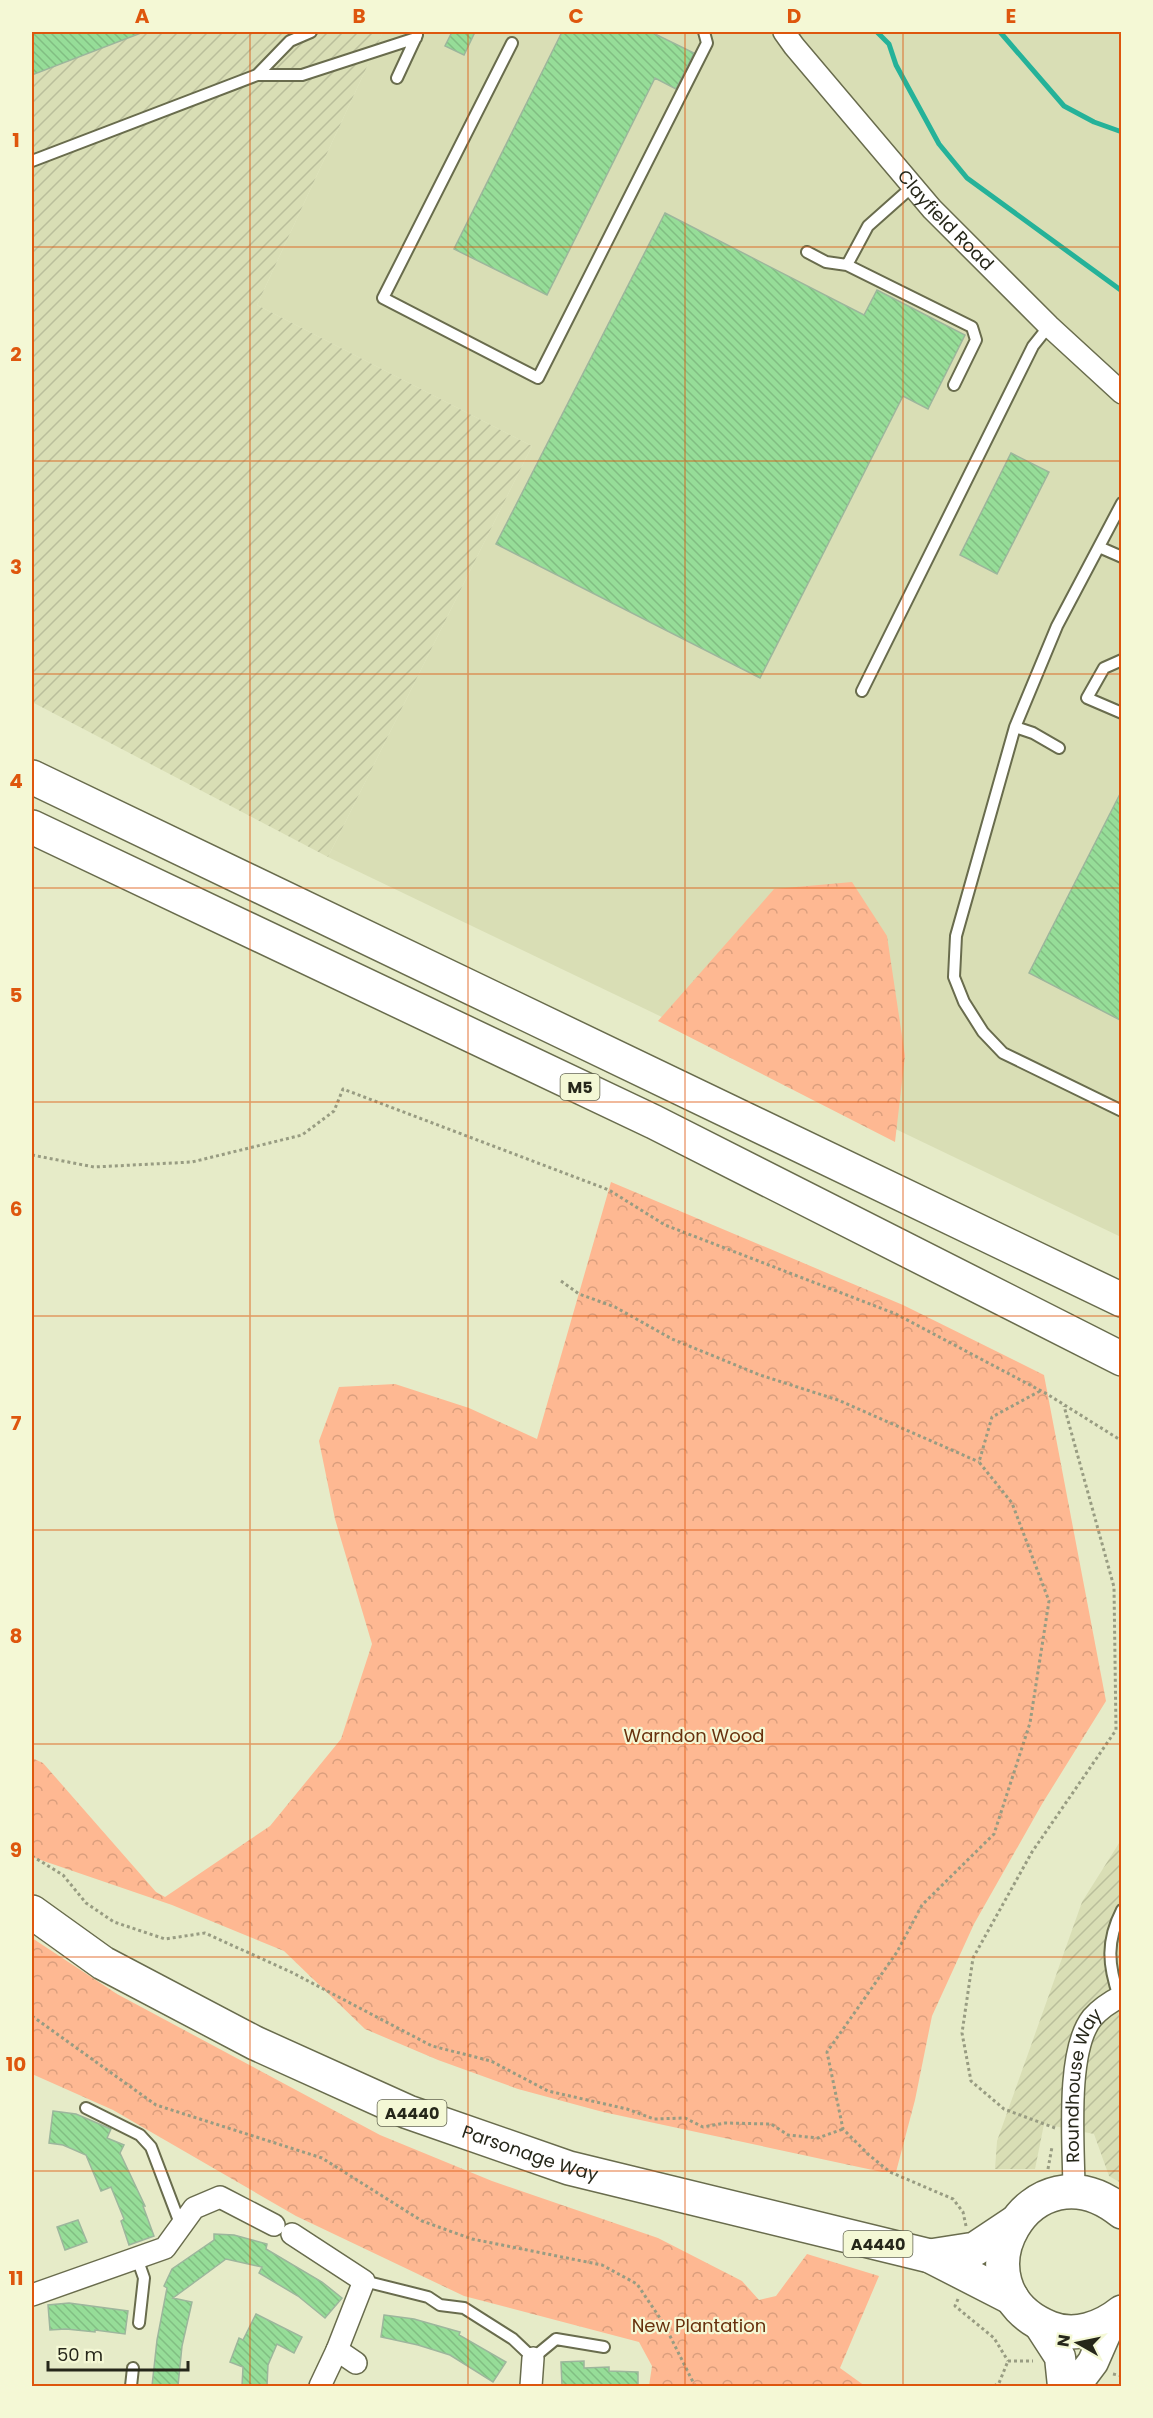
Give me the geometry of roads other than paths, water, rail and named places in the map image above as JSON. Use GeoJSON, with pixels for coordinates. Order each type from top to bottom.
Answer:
{"type":"FeatureCollection","features":[{"type":"Feature","properties":{"kind":"main road","name":"M5"},"geometry":{"type":"LineString","coordinates":[[32,777],[1122,1300]]}},
{"type":"Feature","properties":{"kind":"main road","name":"M5"},"geometry":{"type":"LineString","coordinates":[[32,827],[654,1122],[1122,1359]]}},
{"type":"Feature","properties":{"kind":"main road","name":"Parsonage Way"},"geometry":{"type":"LineString","coordinates":[[32,1912],[103,1963],[255,2043],[408,2112],[569,2168],[930,2256],[1012,2298]]}},
{"type":"Feature","properties":{"kind":"main road","name":"Parsonage Way"},"geometry":{"type":"LineString","coordinates":[[930,2256],[975,2249],[1014,2223],[1030,2205],[1074,2180]]}},
{"type":"Feature","properties":{"kind":"main road"},"geometry":{"type":"LineString","coordinates":[[1074,2180],[1091,2194],[1107,2201],[1121,2212]]}},
{"type":"Feature","properties":{"kind":"main road"},"geometry":{"type":"LineString","coordinates":[[1014,2223],[1005,2240],[1002,2260],[1004,2280],[1012,2298],[1023,2312],[1038,2323],[1055,2330],[1074,2332],[1093,2329],[1116,2316]]}},
{"type":"Feature","properties":{"kind":"street","name":"Clayfield Road"},"geometry":{"type":"LineString","coordinates":[[784,32],[932,209],[1049,326],[1122,393]]}},
{"type":"Feature","properties":{"kind":"street","name":"Roundhouse Way"},"geometry":{"type":"LineString","coordinates":[[1074,2180],[1074,2085],[1079,2045],[1092,2019],[1120,1996]]}},
{"type":"Feature","properties":{"kind":"street"},"geometry":{"type":"LineString","coordinates":[[32,2295],[165,2248],[194,2208],[220,2197],[283,2230],[364,2281],[320,2386]]}},
{"type":"Feature","properties":{"kind":"street"},"geometry":{"type":"LineString","coordinates":[[1075,2386],[1093,2362],[1116,2316]]}},
{"type":"Feature","properties":{"kind":"street"},"geometry":{"type":"LineString","coordinates":[[1038,2323],[1060,2357],[1063,2386]]}},
{"type":"Feature","properties":{"kind":"street"},"geometry":{"type":"LineString","coordinates":[[337,2349],[356,2363]]}},
{"type":"Feature","properties":{"kind":"street"},"geometry":{"type":"LineString","coordinates":[[531,2386],[533,2358]]}},
{"type":"Feature","properties":{"kind":"lane"},"geometry":{"type":"LineString","coordinates":[[257,75],[290,41],[310,32]]}},
{"type":"Feature","properties":{"kind":"lane"},"geometry":{"type":"LineString","coordinates":[[400,32],[417,35]]}},
{"type":"Feature","properties":{"kind":"lane"},"geometry":{"type":"LineString","coordinates":[[512,43],[383,298],[538,378],[707,43],[704,32]]}},
{"type":"Feature","properties":{"kind":"lane"},"geometry":{"type":"LineString","coordinates":[[32,161],[257,75],[302,75],[417,35]]}},
{"type":"Feature","properties":{"kind":"lane"},"geometry":{"type":"LineString","coordinates":[[397,78],[417,35]]}},
{"type":"Feature","properties":{"kind":"lane"},"geometry":{"type":"LineString","coordinates":[[847,266],[868,226],[913,186]]}},
{"type":"Feature","properties":{"kind":"lane"},"geometry":{"type":"LineString","coordinates":[[807,252],[826,262],[847,266],[972,327],[976,340],[954,385]]}},
{"type":"Feature","properties":{"kind":"lane"},"geometry":{"type":"LineString","coordinates":[[862,692],[1033,346],[1049,326]]}},
{"type":"Feature","properties":{"kind":"lane"},"geometry":{"type":"LineString","coordinates":[[1122,503],[1057,626],[1015,727],[956,936],[954,977],[964,1002],[983,1032],[1003,1053],[1122,1111]]}},
{"type":"Feature","properties":{"kind":"lane"},"geometry":{"type":"LineString","coordinates":[[1099,547],[1122,557]]}},
{"type":"Feature","properties":{"kind":"lane"},"geometry":{"type":"LineString","coordinates":[[1122,660],[1104,668],[1087,698],[1122,713]]}},
{"type":"Feature","properties":{"kind":"lane"},"geometry":{"type":"LineString","coordinates":[[1015,727],[1033,733],[1059,748]]}},
{"type":"Feature","properties":{"kind":"lane"},"geometry":{"type":"LineString","coordinates":[[1120,1996],[1111,1974],[1109,1953],[1113,1926],[1122,1910]]}},
{"type":"Feature","properties":{"kind":"lane"},"geometry":{"type":"LineString","coordinates":[[86,2108],[140,2135],[151,2147],[181,2226]]}},
{"type":"Feature","properties":{"kind":"lane"},"geometry":{"type":"LineString","coordinates":[[137,2258],[144,2278],[139,2323]]}},
{"type":"Feature","properties":{"kind":"lane"},"geometry":{"type":"LineString","coordinates":[[364,2281],[428,2297],[440,2305],[464,2308],[513,2339],[533,2358],[556,2339],[604,2347]]}},
{"type":"Feature","properties":{"kind":"lane"},"geometry":{"type":"LineString","coordinates":[[131,2386],[133,2368]]}},
{"type":"Feature","properties":{"kind":"waterway"},"geometry":{"type":"LineString","coordinates":[[877,32],[889,44],[896,65],[939,144],[967,178],[1122,291]]}},
{"type":"Feature","properties":{"kind":"waterway"},"geometry":{"type":"LineString","coordinates":[[1000,32],[1064,106],[1094,122],[1122,132]]}},
{"type":"Feature","properties":{"kind":"park label","name":"Warndon Wood"},"geometry":{"type":"Point","coordinates":[694,1736]}},
{"type":"Feature","properties":{"kind":"park label","name":"New Plantation"},"geometry":{"type":"Point","coordinates":[699,2326]}}]}
